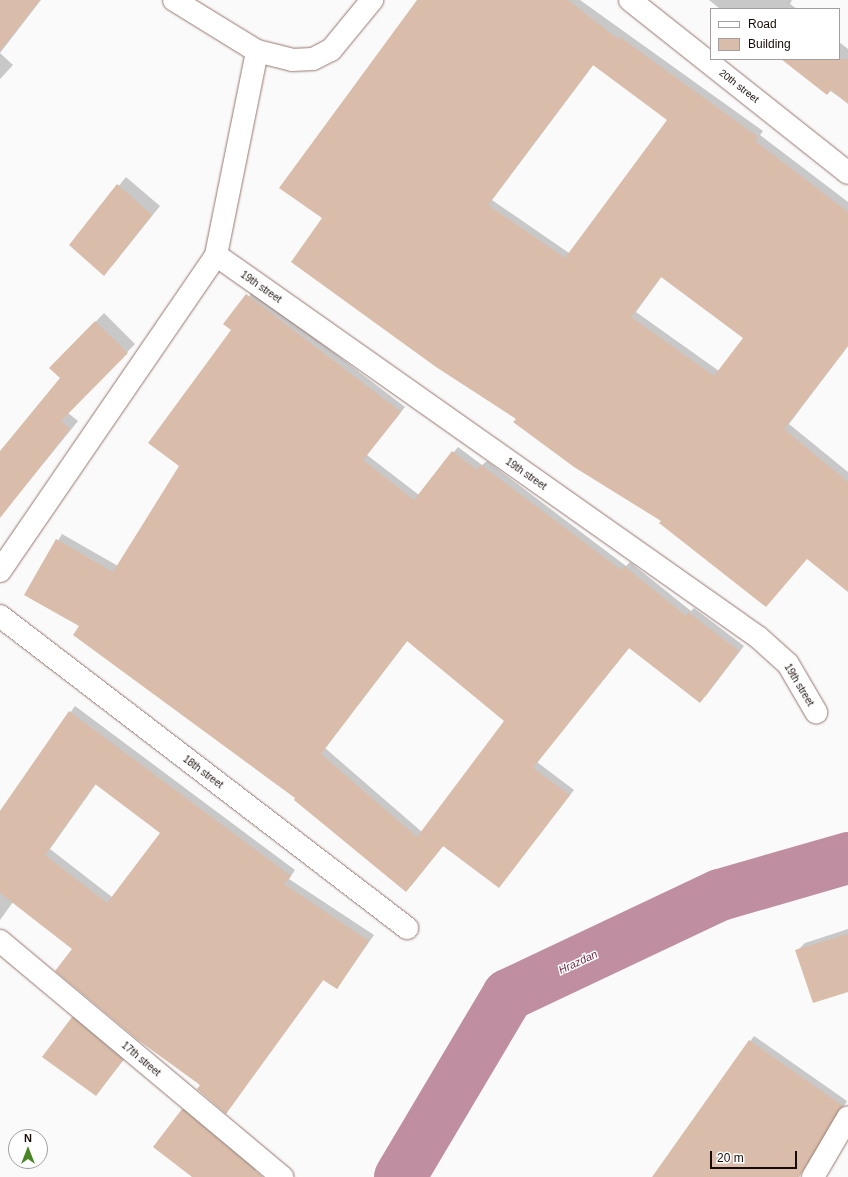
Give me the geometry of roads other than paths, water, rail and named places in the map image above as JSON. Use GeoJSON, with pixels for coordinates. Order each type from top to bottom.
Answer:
{"type":"FeatureCollection","features":[{"type":"Feature","properties":{"kind":"street"},"geometry":{"type":"LineString","coordinates":[[174,0],[258,51],[292,60],[312,59],[325,53],[372,0]]}},
{"type":"Feature","properties":{"kind":"street","name":"20th street"},"geometry":{"type":"LineString","coordinates":[[630,0],[848,173]]}},
{"type":"Feature","properties":{"kind":"street"},"geometry":{"type":"LineString","coordinates":[[0,571],[216,255],[258,51]]}},
{"type":"Feature","properties":{"kind":"street","name":"19th street"},"geometry":{"type":"LineString","coordinates":[[216,255],[758,637],[788,664],[816,712]]}},
{"type":"Feature","properties":{"kind":"street","name":"18th street"},"geometry":{"type":"LineString","coordinates":[[0,616],[407,928]]}},
{"type":"Feature","properties":{"kind":"street","name":"17th street"},"geometry":{"type":"LineString","coordinates":[[0,941],[282,1177]]}},
{"type":"Feature","properties":{"kind":"street"},"geometry":{"type":"LineString","coordinates":[[813,1177],[848,1117]]}},
{"type":"Feature","properties":{"kind":"waterway","name":"Hrazdan"},"geometry":{"type":"LineString","coordinates":[[400,1177],[508,995],[720,895],[848,858]]}}]}
